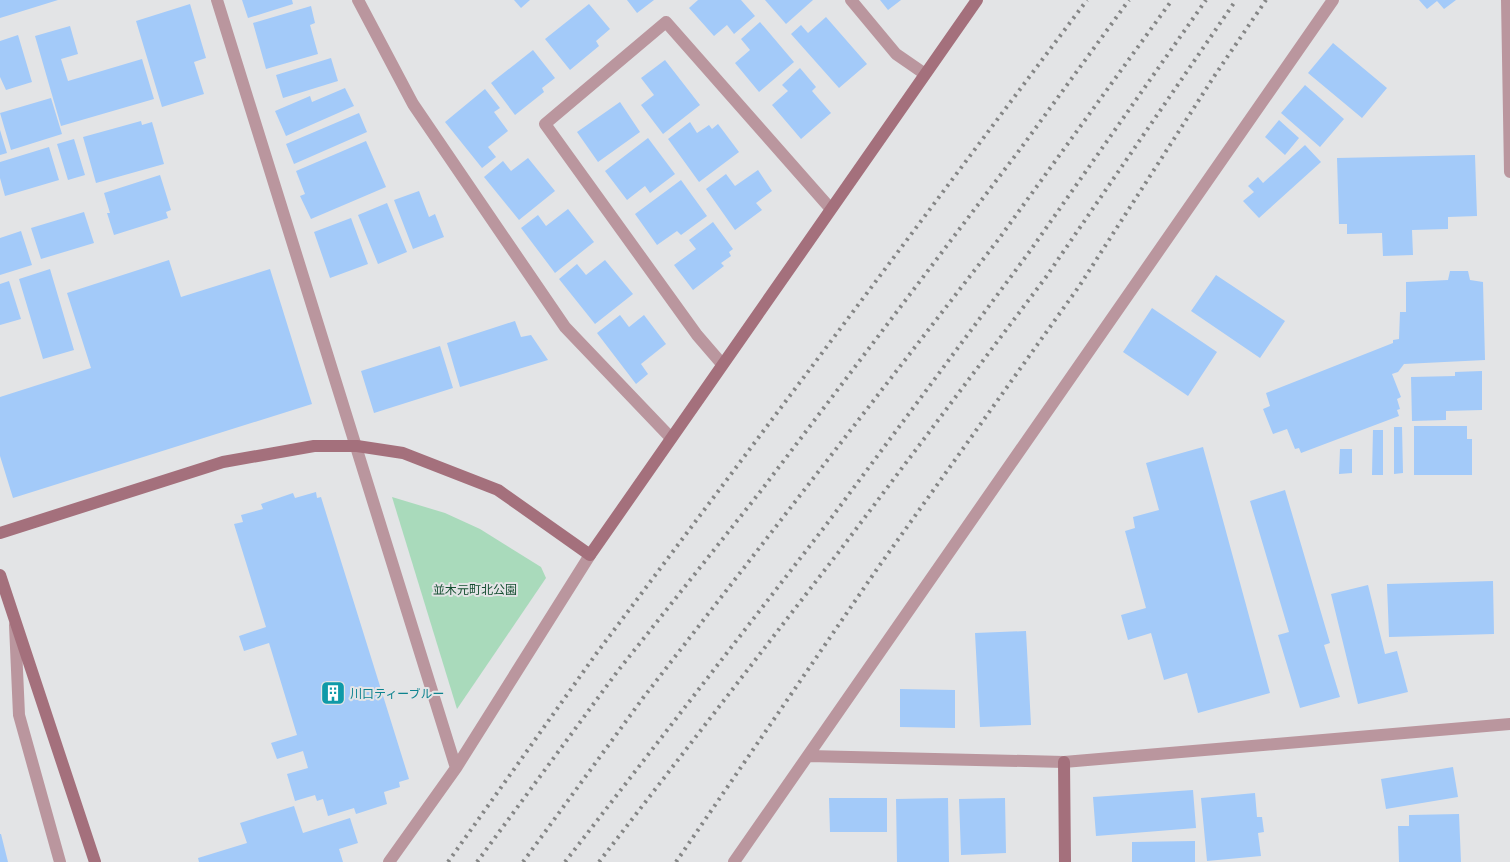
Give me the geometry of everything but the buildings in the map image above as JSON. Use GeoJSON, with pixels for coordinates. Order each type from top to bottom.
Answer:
{"type":"FeatureCollection","features":[{"type":"Feature","properties":{"kind":"street"},"geometry":{"type":"LineString","coordinates":[[217,0],[456,768]]}},
{"type":"Feature","properties":{"kind":"street"},"geometry":{"type":"LineString","coordinates":[[358,0],[413,104],[564,326],[671,438]]}},
{"type":"Feature","properties":{"kind":"street"},"geometry":{"type":"LineString","coordinates":[[851,0],[896,54],[925,74]]}},
{"type":"Feature","properties":{"kind":"street"},"geometry":{"type":"LineString","coordinates":[[389,862],[456,768],[590,555],[830,208],[977,0]]}},
{"type":"Feature","properties":{"kind":"street"},"geometry":{"type":"LineString","coordinates":[[734,862],[1333,0]]}},
{"type":"Feature","properties":{"kind":"street"},"geometry":{"type":"LineString","coordinates":[[1507,0],[1510,172]]}},
{"type":"Feature","properties":{"kind":"street"},"geometry":{"type":"LineString","coordinates":[[722,364],[697,335],[546,124],[666,22],[830,208]]}},
{"type":"Feature","properties":{"kind":"street"},"geometry":{"type":"LineString","coordinates":[[0,533],[223,462],[314,446],[357,446],[403,453],[498,490],[590,555]]}},
{"type":"Feature","properties":{"kind":"street"},"geometry":{"type":"LineString","coordinates":[[0,575],[95,862]]}},
{"type":"Feature","properties":{"kind":"street"},"geometry":{"type":"LineString","coordinates":[[14,615],[19,715],[60,862]]}},
{"type":"Feature","properties":{"kind":"street"},"geometry":{"type":"LineString","coordinates":[[808,756],[1064,762],[1510,724]]}},
{"type":"Feature","properties":{"kind":"street"},"geometry":{"type":"LineString","coordinates":[[1064,762],[1065,862]]}},
{"type":"Feature","properties":{"kind":"green space","name":"並木元町北公園"},"geometry":{"type":"Polygon","coordinates":[[[392,497],[445,513],[480,529],[541,567],[546,578],[457,709],[392,497]]]}},
{"type":"Feature","properties":{"kind":"railway"},"geometry":{"type":"LineString","coordinates":[[448,862],[596,654],[1087,0]]}},
{"type":"Feature","properties":{"kind":"railway"},"geometry":{"type":"LineString","coordinates":[[477,862],[617,672],[760,492],[1021,148],[1129,0]]}},
{"type":"Feature","properties":{"kind":"railway"},"geometry":{"type":"LineString","coordinates":[[523,862],[643,698],[998,240],[1172,0]]}},
{"type":"Feature","properties":{"kind":"railway"},"geometry":{"type":"LineString","coordinates":[[565,862],[826,525],[1030,251],[1206,0]]}},
{"type":"Feature","properties":{"kind":"railway"},"geometry":{"type":"LineString","coordinates":[[599,862],[841,549],[1046,277],[1236,0]]}},
{"type":"Feature","properties":{"kind":"railway"},"geometry":{"type":"LineString","coordinates":[[676,862],[877,569],[1080,285],[1215,75],[1266,0]]}},
{"type":"Feature","properties":{"kind":"place","name":"川口ティーブルー"},"geometry":{"type":"Point","coordinates":[333,693]}}]}
